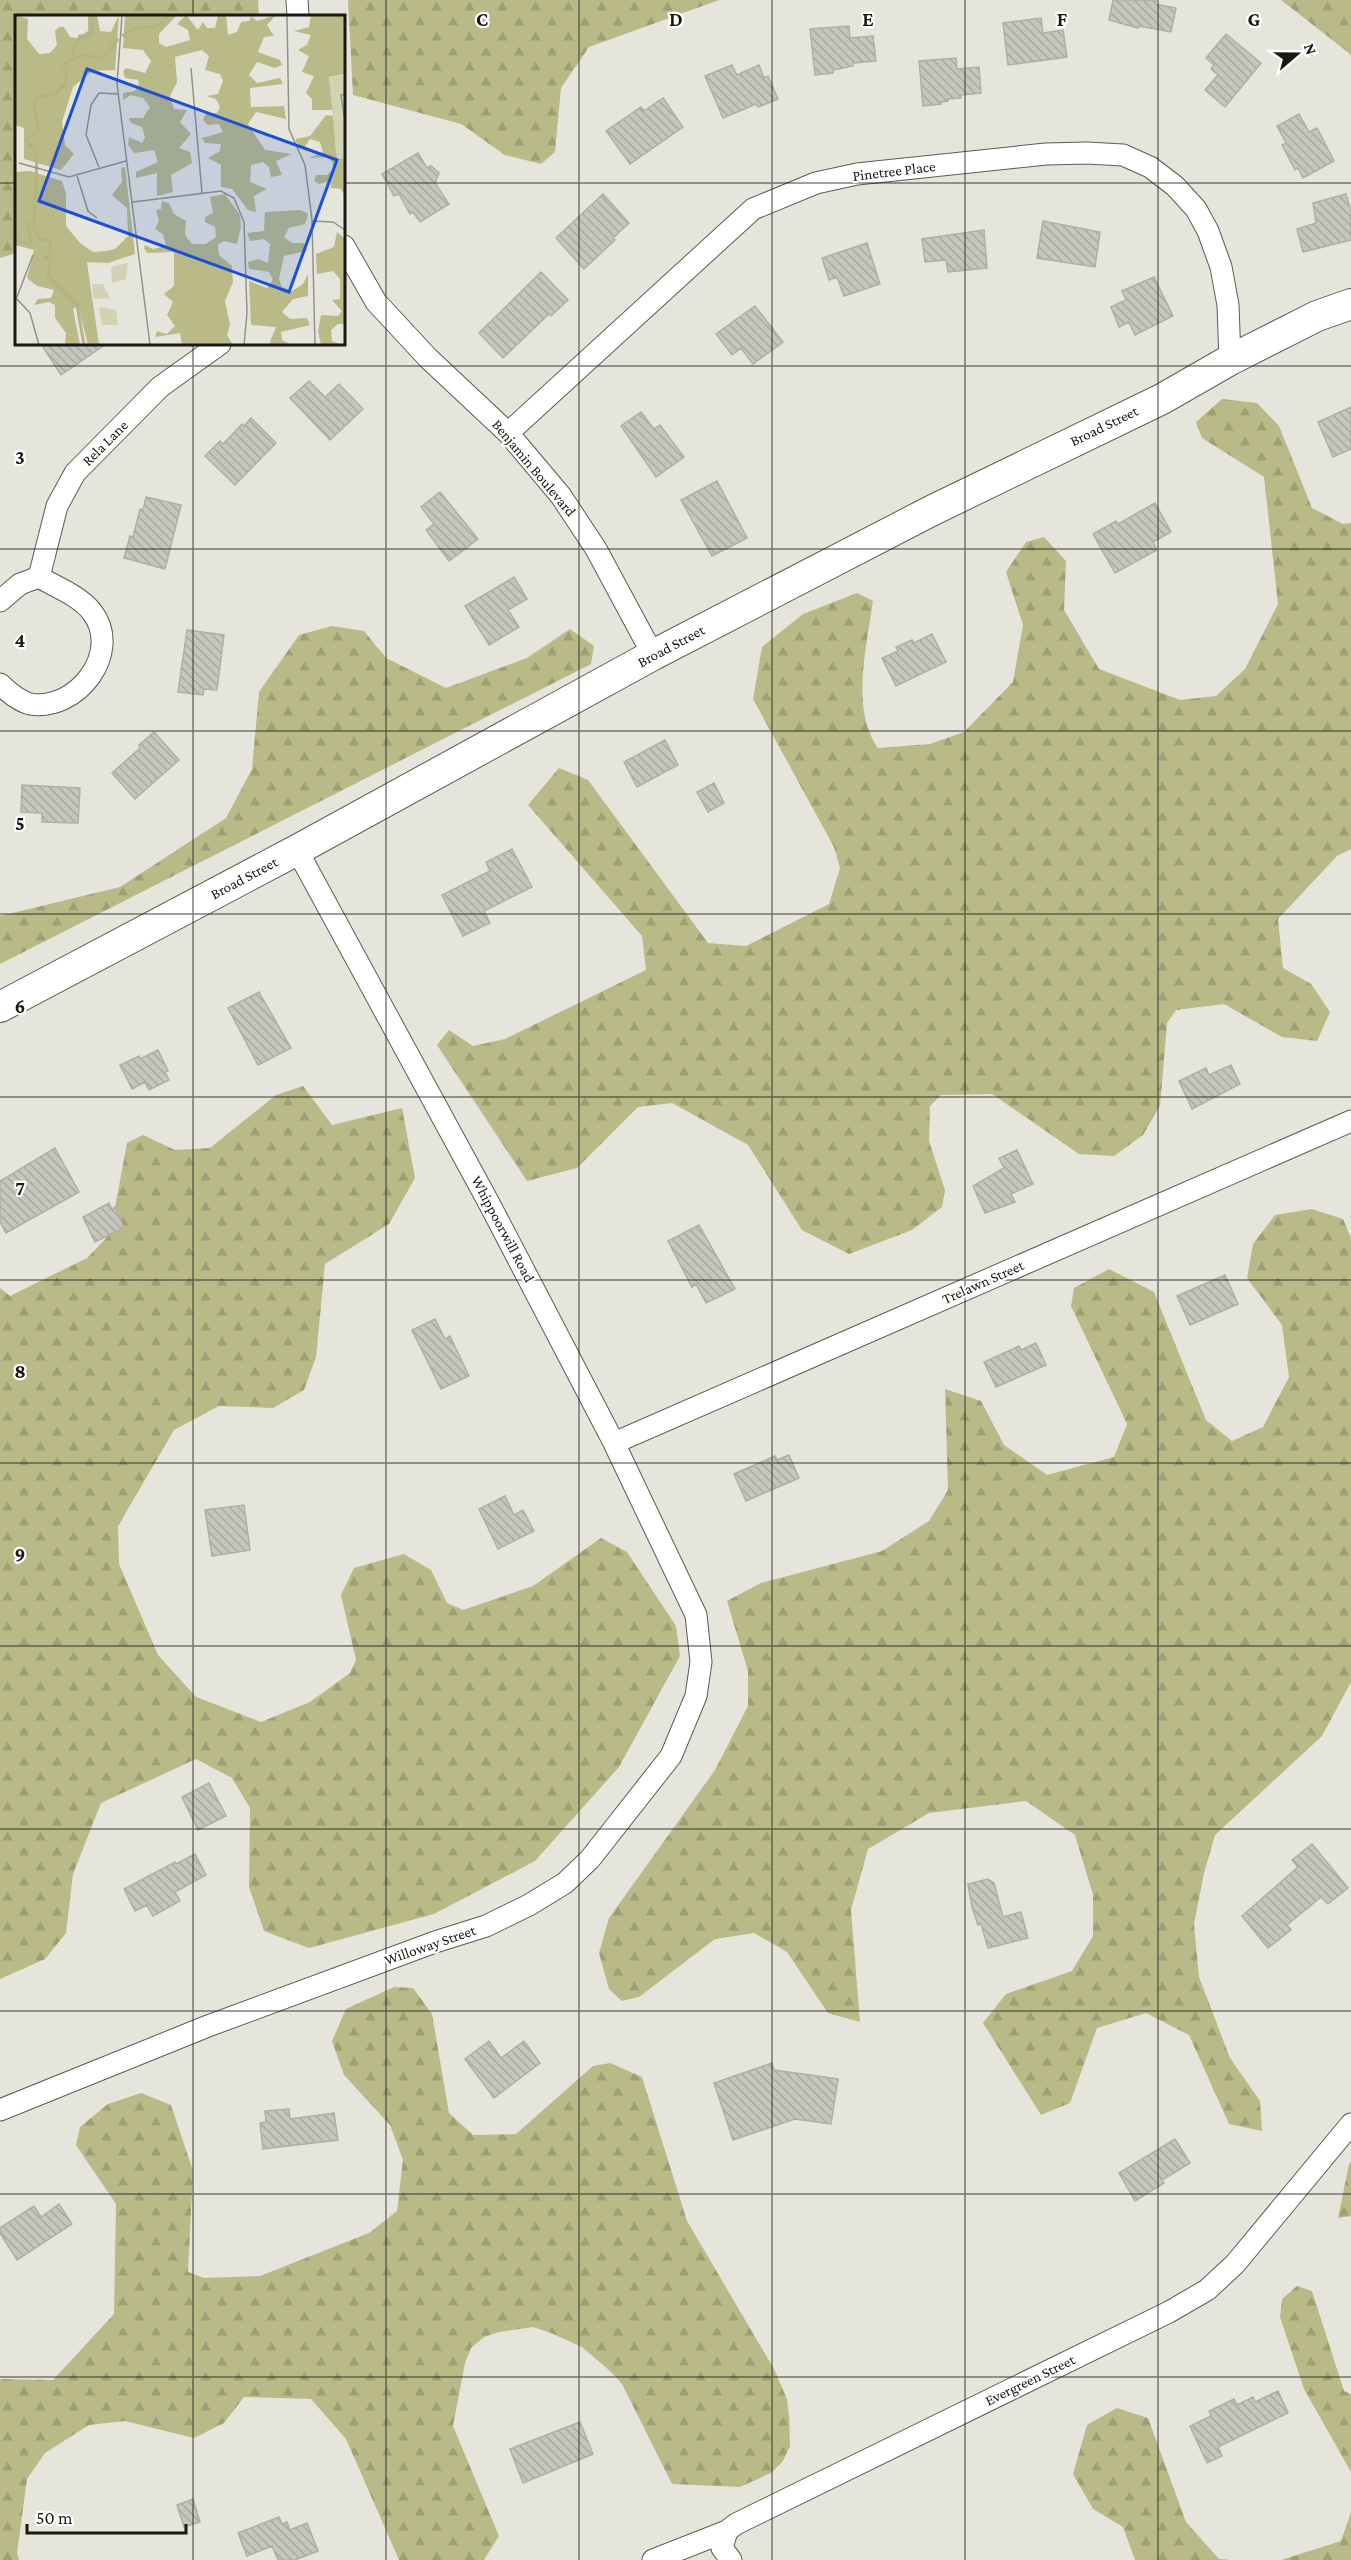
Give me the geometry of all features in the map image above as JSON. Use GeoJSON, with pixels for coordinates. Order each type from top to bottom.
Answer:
{"type":"FeatureCollection","features":[{"type":"Feature","properties":{"kind":"street"},"geometry":{"type":"LineString","coordinates":[[297,0],[298,15]]}},
{"type":"Feature","properties":{"kind":"street","name":"Pinetree Place"},"geometry":{"type":"LineString","coordinates":[[508,433],[753,209],[816,183],[857,174],[1046,154],[1123,155],[1149,167],[1175,186],[1196,209],[1208,231],[1221,267],[1228,304],[1230,360]]}},
{"type":"Feature","properties":{"kind":"street","name":"Benjamin Boulevard"},"geometry":{"type":"LineString","coordinates":[[346,257],[376,302],[428,358],[508,433],[561,496],[596,549],[653,655]]}},
{"type":"Feature","properties":{"kind":"street","name":"Broad Street"},"geometry":{"type":"LineString","coordinates":[[0,1007],[297,850],[653,655],[931,511],[1162,399],[1230,360],[1317,316],[1351,304]]}},
{"type":"Feature","properties":{"kind":"street","name":"Rela Lane"},"geometry":{"type":"LineString","coordinates":[[39,576],[57,506],[75,472],[160,387],[219,345]]}},
{"type":"Feature","properties":{"kind":"street"},"geometry":{"type":"LineString","coordinates":[[0,602],[20,584],[39,576],[84,603],[94,614],[100,630],[101,651],[97,668],[83,686],[66,697],[48,703],[30,704],[10,694],[0,684]]}},
{"type":"Feature","properties":{"kind":"street","name":"Whippoorwill Road"},"geometry":{"type":"LineString","coordinates":[[297,850],[490,1205],[614,1443],[696,1615]]}},
{"type":"Feature","properties":{"kind":"street","name":"Trelawn Street"},"geometry":{"type":"LineString","coordinates":[[614,1443],[1351,1121]]}},
{"type":"Feature","properties":{"kind":"street","name":"Willoway Street"},"geometry":{"type":"LineString","coordinates":[[0,2110],[255,2008],[435,1942],[486,1926],[529,1905],[565,1882],[590,1858],[670,1756],[696,1696],[701,1662],[696,1615]]}},
{"type":"Feature","properties":{"kind":"street","name":"Evergreen Street"},"geometry":{"type":"LineString","coordinates":[[653,2560],[727,2531],[736,2524],[1169,2312],[1207,2290],[1235,2264],[1351,2124]]}},
{"type":"Feature","properties":{"kind":"street"},"geometry":{"type":"LineString","coordinates":[[727,2531],[722,2548],[731,2560]]}},
{"type":"Feature","properties":{"kind":"green space"},"geometry":{"type":"Polygon","coordinates":[[[0,0],[258,0],[259,15],[15,15],[15,253],[0,258],[0,0]]]}},
{"type":"Feature","properties":{"kind":"green space"},"geometry":{"type":"Polygon","coordinates":[[[348,0],[719,0],[589,47],[561,88],[555,152],[541,164],[505,155],[461,124],[353,95],[348,0]]]}},
{"type":"Feature","properties":{"kind":"green space"},"geometry":{"type":"Polygon","coordinates":[[[1281,0],[1351,0],[1351,56],[1349,53],[1281,0]]]}},
{"type":"Feature","properties":{"kind":"green space"},"geometry":{"type":"Polygon","coordinates":[[[1222,399],[1257,403],[1279,426],[1312,508],[1343,524],[1351,523],[1351,849],[1337,856],[1278,919],[1283,968],[1311,984],[1330,1012],[1317,1041],[1282,1037],[1224,1004],[1176,1010],[1167,1023],[1160,1106],[1143,1135],[1114,1156],[1079,1154],[992,1094],[941,1095],[930,1106],[929,1141],[945,1190],[942,1207],[912,1230],[849,1254],[802,1230],[748,1145],[672,1103],[638,1107],[577,1168],[527,1181],[437,1045],[449,1030],[473,1046],[505,1039],[646,970],[642,936],[528,805],[559,768],[588,780],[708,943],[746,946],[829,904],[840,868],[834,847],[753,699],[762,647],[803,614],[857,593],[873,601],[863,677],[865,715],[870,733],[878,748],[930,744],[964,732],[1013,682],[1023,625],[1006,572],[1026,542],[1044,537],[1066,561],[1064,610],[1099,669],[1180,700],[1216,696],[1245,669],[1278,604],[1264,477],[1202,438],[1196,422],[1222,399]]]}},
{"type":"Feature","properties":{"kind":"green space"},"geometry":{"type":"Polygon","coordinates":[[[332,626],[364,631],[386,658],[446,688],[527,658],[570,629],[594,646],[591,664],[0,964],[0,916],[120,887],[226,818],[252,769],[259,692],[299,635],[332,626]]]}},
{"type":"Feature","properties":{"kind":"green space"},"geometry":{"type":"Polygon","coordinates":[[[303,1086],[332,1125],[402,1108],[415,1178],[389,1224],[325,1264],[316,1357],[304,1390],[273,1408],[219,1406],[174,1430],[118,1526],[119,1564],[158,1655],[196,1697],[261,1722],[310,1702],[350,1673],[356,1660],[341,1595],[354,1568],[404,1554],[431,1570],[447,1603],[463,1610],[533,1586],[601,1538],[627,1552],[676,1626],[680,1656],[619,1767],[535,1861],[434,1914],[309,1948],[264,1931],[249,1887],[250,1808],[232,1778],[196,1759],[101,1803],[73,1874],[66,1933],[45,1959],[0,1979],[0,1288],[10,1296],[87,1258],[110,1234],[127,1143],[143,1135],[175,1150],[210,1148],[276,1095],[303,1086]]]}},
{"type":"Feature","properties":{"kind":"green space"},"geometry":{"type":"Polygon","coordinates":[[[1312,1209],[1343,1219],[1351,1238],[1351,1682],[1322,1736],[1215,1835],[1204,1873],[1194,1924],[1199,1977],[1230,2058],[1260,2101],[1262,2131],[1229,2124],[1189,2035],[1146,2013],[1097,2028],[1070,2103],[1041,2115],[983,2023],[1006,1994],[1072,1971],[1093,1936],[1093,1895],[1075,1835],[1026,1801],[929,1813],[868,1849],[851,1910],[860,2022],[828,2013],[787,1952],[754,1933],[715,1939],[639,1997],[622,2001],[609,1989],[599,1953],[609,1918],[715,1770],[748,1706],[748,1671],[727,1601],[761,1583],[882,1551],[929,1521],[948,1490],[945,1389],[981,1401],[1004,1445],[1047,1475],[1114,1457],[1127,1424],[1071,1306],[1074,1288],[1109,1269],[1154,1292],[1206,1420],[1232,1441],[1263,1427],[1289,1377],[1282,1325],[1247,1278],[1253,1244],[1275,1215],[1312,1209]]]}},
{"type":"Feature","properties":{"kind":"green space"},"geometry":{"type":"Polygon","coordinates":[[[394,1987],[413,1988],[432,2014],[449,2113],[473,2135],[516,2134],[593,2066],[610,2063],[642,2077],[687,2221],[774,2369],[787,2399],[790,2446],[783,2461],[771,2473],[740,2487],[672,2484],[622,2384],[582,2347],[533,2327],[499,2332],[484,2337],[471,2348],[465,2363],[453,2426],[499,2536],[484,2560],[399,2560],[346,2439],[311,2399],[244,2397],[224,2423],[194,2438],[125,2421],[89,2425],[45,2453],[27,2479],[17,2553],[19,2560],[0,2560],[0,2379],[53,2380],[114,2314],[116,2204],[76,2145],[80,2127],[108,2104],[141,2093],[171,2105],[193,2171],[188,2272],[204,2278],[260,2276],[369,2233],[397,2211],[403,2160],[390,2125],[344,2075],[332,2041],[346,2009],[394,1987]]]}},
{"type":"Feature","properties":{"kind":"green space"},"geometry":{"type":"Polygon","coordinates":[[[1351,2162],[1351,2216],[1338,2218],[1349,2164],[1351,2162]]]}},
{"type":"Feature","properties":{"kind":"green space"},"geometry":{"type":"Polygon","coordinates":[[[1297,2286],[1312,2291],[1344,2391],[1351,2394],[1351,2472],[1304,2389],[1280,2317],[1282,2299],[1297,2286]]]}},
{"type":"Feature","properties":{"kind":"green space"},"geometry":{"type":"Polygon","coordinates":[[[1117,2408],[1148,2418],[1186,2522],[1219,2559],[1230,2560],[1135,2560],[1123,2527],[1093,2509],[1073,2474],[1087,2425],[1117,2408]]]}},
{"type":"Feature","properties":{"kind":"green space"},"geometry":{"type":"Polygon","coordinates":[[[1351,2512],[1351,2560],[1281,2560],[1341,2541],[1351,2512]]]}},
{"type":"Feature","properties":{"kind":"building"},"geometry":{"type":"Polygon","coordinates":[[[1113,0],[1156,0],[1155,4],[1176,8],[1171,32],[1139,26],[1138,28],[1109,20],[1113,0]]]}},
{"type":"Feature","properties":{"kind":"building"},"geometry":{"type":"Polygon","coordinates":[[[1041,18],[1043,33],[1063,30],[1067,57],[1008,65],[1003,23],[1041,18]]]}},
{"type":"Feature","properties":{"kind":"building"},"geometry":{"type":"Polygon","coordinates":[[[849,26],[850,38],[873,36],[876,61],[853,63],[853,66],[833,70],[833,73],[815,75],[810,29],[849,26]]]}},
{"type":"Feature","properties":{"kind":"building"},"geometry":{"type":"Polygon","coordinates":[[[1226,34],[1261,63],[1225,107],[1205,90],[1218,75],[1211,69],[1214,65],[1206,58],[1226,34]]]}},
{"type":"Feature","properties":{"kind":"building"},"geometry":{"type":"Polygon","coordinates":[[[956,58],[957,69],[979,67],[981,93],[960,95],[961,98],[948,99],[941,104],[923,106],[919,61],[956,58]]]}},
{"type":"Feature","properties":{"kind":"building"},"geometry":{"type":"Polygon","coordinates":[[[732,65],[737,75],[759,65],[764,78],[768,76],[778,99],[758,107],[756,104],[723,118],[705,76],[732,65]]]}},
{"type":"Feature","properties":{"kind":"building"},"geometry":{"type":"Polygon","coordinates":[[[663,98],[683,127],[630,164],[606,131],[641,107],[644,111],[663,98]]]}},
{"type":"Feature","properties":{"kind":"building"},"geometry":{"type":"Polygon","coordinates":[[[1299,114],[1309,132],[1317,128],[1334,161],[1303,178],[1298,168],[1295,170],[1282,145],[1286,143],[1277,126],[1299,114]]]}},
{"type":"Feature","properties":{"kind":"building"},"geometry":{"type":"Polygon","coordinates":[[[418,153],[427,168],[431,166],[439,173],[435,183],[449,204],[420,222],[413,212],[410,214],[399,194],[394,196],[382,174],[418,153]]]}},
{"type":"Feature","properties":{"kind":"building"},"geometry":{"type":"Polygon","coordinates":[[[603,194],[629,223],[613,238],[615,240],[584,269],[556,238],[603,194]]]}},
{"type":"Feature","properties":{"kind":"building"},"geometry":{"type":"Polygon","coordinates":[[[1346,194],[1351,212],[1351,240],[1303,252],[1297,229],[1316,223],[1313,203],[1346,194]]]}},
{"type":"Feature","properties":{"kind":"building"},"geometry":{"type":"Polygon","coordinates":[[[1043,221],[1100,232],[1095,267],[1037,258],[1043,221]]]}},
{"type":"Feature","properties":{"kind":"building"},"geometry":{"type":"Polygon","coordinates":[[[984,230],[987,268],[948,272],[946,260],[925,262],[922,239],[984,230]]]}},
{"type":"Feature","properties":{"kind":"building"},"geometry":{"type":"Polygon","coordinates":[[[867,243],[880,284],[844,296],[837,277],[829,280],[822,258],[867,243]]]}},
{"type":"Feature","properties":{"kind":"building"},"geometry":{"type":"Polygon","coordinates":[[[541,272],[568,300],[551,316],[549,314],[503,358],[479,333],[541,272]]]}},
{"type":"Feature","properties":{"kind":"building"},"geometry":{"type":"Polygon","coordinates":[[[1154,277],[1173,316],[1135,335],[1129,322],[1119,327],[1111,307],[1126,300],[1122,291],[1154,277]]]}},
{"type":"Feature","properties":{"kind":"building"},"geometry":{"type":"Polygon","coordinates":[[[755,306],[783,342],[753,364],[741,348],[732,355],[716,334],[755,306]]]}},
{"type":"Feature","properties":{"kind":"building"},"geometry":{"type":"Polygon","coordinates":[[[42,345],[105,345],[61,375],[42,345]]]}},
{"type":"Feature","properties":{"kind":"building"},"geometry":{"type":"Polygon","coordinates":[[[309,381],[325,397],[339,384],[363,409],[330,440],[290,398],[309,381]]]}},
{"type":"Feature","properties":{"kind":"building"},"geometry":{"type":"Polygon","coordinates":[[[1351,407],[1351,449],[1333,457],[1318,422],[1351,407]]]}},
{"type":"Feature","properties":{"kind":"building"},"geometry":{"type":"Polygon","coordinates":[[[641,412],[654,429],[660,425],[684,457],[656,477],[621,426],[641,412]]]}},
{"type":"Feature","properties":{"kind":"building"},"geometry":{"type":"Polygon","coordinates":[[[251,418],[276,443],[235,485],[205,456],[220,441],[223,444],[251,418]]]}},
{"type":"Feature","properties":{"kind":"building"},"geometry":{"type":"Polygon","coordinates":[[[717,481],[747,538],[712,556],[681,500],[717,481]]]}},
{"type":"Feature","properties":{"kind":"building"},"geometry":{"type":"Polygon","coordinates":[[[440,492],[478,539],[449,561],[426,530],[434,524],[421,507],[440,492]]]}},
{"type":"Feature","properties":{"kind":"building"},"geometry":{"type":"Polygon","coordinates":[[[146,497],[181,505],[165,569],[124,558],[130,536],[133,537],[140,509],[143,510],[146,497]]]}},
{"type":"Feature","properties":{"kind":"building"},"geometry":{"type":"Polygon","coordinates":[[[1155,503],[1171,532],[1153,542],[1157,550],[1115,573],[1093,534],[1116,521],[1118,524],[1155,503]]]}},
{"type":"Feature","properties":{"kind":"building"},"geometry":{"type":"Polygon","coordinates":[[[514,577],[527,599],[508,610],[519,627],[489,645],[465,606],[514,577]]]}},
{"type":"Feature","properties":{"kind":"building"},"geometry":{"type":"Polygon","coordinates":[[[187,630],[224,635],[217,690],[204,689],[203,695],[178,692],[187,630]]]}},
{"type":"Feature","properties":{"kind":"building"},"geometry":{"type":"Polygon","coordinates":[[[932,634],[946,662],[896,686],[882,658],[898,651],[896,647],[912,640],[914,643],[932,634]]]}},
{"type":"Feature","properties":{"kind":"building"},"geometry":{"type":"Polygon","coordinates":[[[154,732],[179,760],[135,799],[112,773],[154,732]]]}},
{"type":"Feature","properties":{"kind":"building"},"geometry":{"type":"Polygon","coordinates":[[[665,740],[678,765],[637,787],[624,762],[665,740]]]}},
{"type":"Feature","properties":{"kind":"building"},"geometry":{"type":"Polygon","coordinates":[[[714,783],[724,803],[708,812],[697,792],[714,783]]]}},
{"type":"Feature","properties":{"kind":"building"},"geometry":{"type":"Polygon","coordinates":[[[22,785],[80,788],[78,823],[42,822],[42,813],[21,812],[22,785]]]}},
{"type":"Feature","properties":{"kind":"building"},"geometry":{"type":"Polygon","coordinates":[[[512,849],[532,887],[484,911],[490,923],[463,936],[442,895],[490,871],[486,862],[512,849]]]}},
{"type":"Feature","properties":{"kind":"building"},"geometry":{"type":"Polygon","coordinates":[[[259,992],[291,1048],[258,1065],[228,1008],[259,992]]]}},
{"type":"Feature","properties":{"kind":"building"},"geometry":{"type":"Polygon","coordinates":[[[158,1050],[168,1071],[165,1072],[169,1080],[149,1090],[145,1082],[132,1089],[120,1065],[158,1050]]]}},
{"type":"Feature","properties":{"kind":"building"},"geometry":{"type":"Polygon","coordinates":[[[1231,1065],[1240,1084],[1192,1109],[1179,1081],[1206,1068],[1209,1075],[1231,1065]]]}},
{"type":"Feature","properties":{"kind":"building"},"geometry":{"type":"Polygon","coordinates":[[[55,1148],[79,1192],[6,1233],[0,1222],[0,1181],[55,1148]]]}},
{"type":"Feature","properties":{"kind":"building"},"geometry":{"type":"Polygon","coordinates":[[[1017,1150],[1033,1184],[1011,1194],[1015,1202],[985,1213],[973,1186],[1004,1168],[999,1158],[1017,1150]]]}},
{"type":"Feature","properties":{"kind":"building"},"geometry":{"type":"Polygon","coordinates":[[[109,1203],[112,1209],[115,1207],[124,1228],[95,1242],[83,1217],[109,1203]]]}},
{"type":"Feature","properties":{"kind":"building"},"geometry":{"type":"Polygon","coordinates":[[[699,1225],[735,1289],[706,1303],[696,1284],[692,1287],[668,1241],[699,1225]]]}},
{"type":"Feature","properties":{"kind":"building"},"geometry":{"type":"Polygon","coordinates":[[[1225,1275],[1238,1304],[1190,1325],[1177,1296],[1225,1275]]]}},
{"type":"Feature","properties":{"kind":"building"},"geometry":{"type":"Polygon","coordinates":[[[435,1319],[445,1339],[450,1336],[469,1376],[441,1389],[412,1330],[435,1319]]]}},
{"type":"Feature","properties":{"kind":"building"},"geometry":{"type":"Polygon","coordinates":[[[1036,1343],[1046,1365],[996,1387],[984,1362],[1019,1346],[1021,1350],[1036,1343]]]}},
{"type":"Feature","properties":{"kind":"building"},"geometry":{"type":"Polygon","coordinates":[[[789,1455],[799,1478],[746,1501],[734,1474],[775,1456],[777,1460],[789,1455]]]}},
{"type":"Feature","properties":{"kind":"building"},"geometry":{"type":"Polygon","coordinates":[[[505,1496],[514,1515],[523,1510],[534,1531],[498,1549],[479,1509],[505,1496]]]}},
{"type":"Feature","properties":{"kind":"building"},"geometry":{"type":"Polygon","coordinates":[[[244,1505],[250,1550],[212,1556],[205,1510],[244,1505]]]}},
{"type":"Feature","properties":{"kind":"building"},"geometry":{"type":"Polygon","coordinates":[[[209,1783],[226,1816],[198,1830],[182,1797],[209,1783]]]}},
{"type":"Feature","properties":{"kind":"building"},"geometry":{"type":"Polygon","coordinates":[[[1312,1844],[1348,1888],[1328,1904],[1321,1897],[1287,1925],[1291,1930],[1268,1948],[1242,1916],[1298,1867],[1292,1860],[1312,1844]]]}},
{"type":"Feature","properties":{"kind":"building"},"geometry":{"type":"Polygon","coordinates":[[[195,1854],[206,1875],[175,1892],[180,1901],[153,1916],[147,1905],[135,1911],[124,1889],[195,1854]]]}},
{"type":"Feature","properties":{"kind":"building"},"geometry":{"type":"Polygon","coordinates":[[[988,1879],[994,1883],[1003,1917],[1021,1912],[1028,1938],[988,1948],[981,1924],[978,1925],[972,1907],[968,1884],[988,1879]]]}},
{"type":"Feature","properties":{"kind":"building"},"geometry":{"type":"Polygon","coordinates":[[[489,2041],[501,2058],[524,2041],[540,2063],[494,2098],[465,2059],[489,2041]]]}},
{"type":"Feature","properties":{"kind":"building"},"geometry":{"type":"Polygon","coordinates":[[[772,2063],[774,2070],[838,2079],[831,2124],[795,2119],[733,2140],[714,2083],[772,2063]]]}},
{"type":"Feature","properties":{"kind":"building"},"geometry":{"type":"Polygon","coordinates":[[[289,2109],[290,2119],[334,2113],[338,2140],[263,2149],[260,2123],[266,2122],[265,2111],[289,2109]]]}},
{"type":"Feature","properties":{"kind":"building"},"geometry":{"type":"Polygon","coordinates":[[[1175,2139],[1190,2163],[1162,2180],[1164,2183],[1135,2201],[1119,2173],[1175,2139]]]}},
{"type":"Feature","properties":{"kind":"building"},"geometry":{"type":"Polygon","coordinates":[[[59,2204],[72,2224],[17,2260],[0,2233],[0,2228],[34,2206],[41,2217],[59,2204]]]}},
{"type":"Feature","properties":{"kind":"building"},"geometry":{"type":"Polygon","coordinates":[[[1278,2391],[1288,2413],[1218,2447],[1222,2456],[1207,2463],[1190,2426],[1211,2416],[1209,2411],[1234,2399],[1237,2405],[1253,2397],[1255,2402],[1278,2391]]]}},
{"type":"Feature","properties":{"kind":"building"},"geometry":{"type":"Polygon","coordinates":[[[580,2422],[593,2454],[523,2483],[510,2449],[580,2422]]]}},
{"type":"Feature","properties":{"kind":"building"},"geometry":{"type":"Polygon","coordinates":[[[193,2499],[200,2522],[184,2527],[177,2505],[193,2499]]]}},
{"type":"Feature","properties":{"kind":"building"},"geometry":{"type":"Polygon","coordinates":[[[279,2517],[282,2524],[287,2522],[290,2530],[307,2523],[318,2551],[295,2560],[278,2560],[272,2546],[247,2556],[238,2533],[279,2517]]]}}]}
